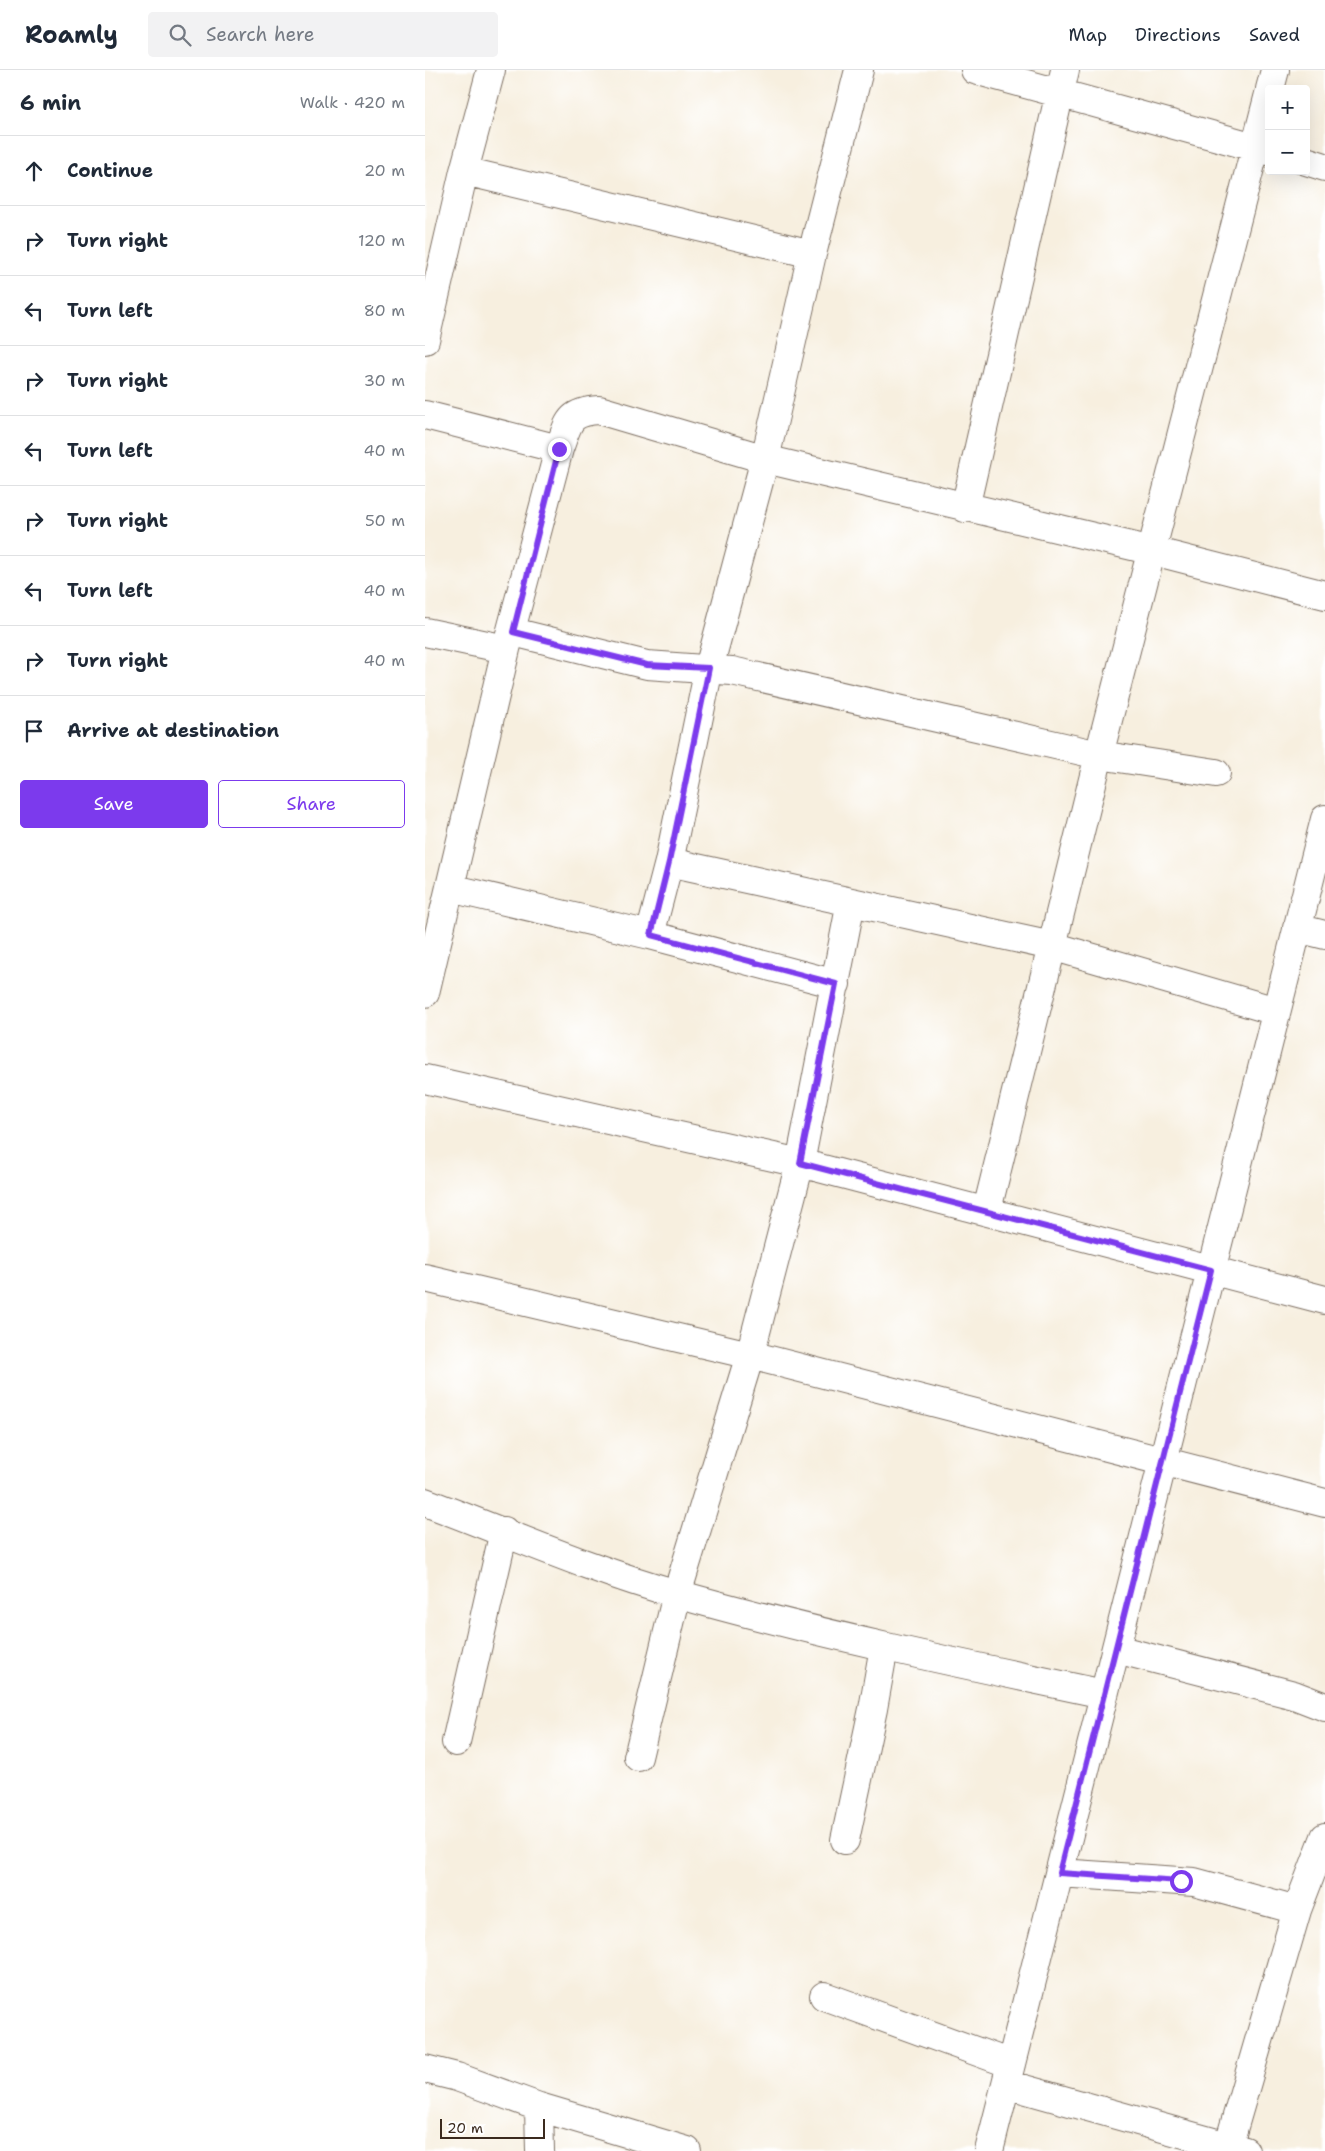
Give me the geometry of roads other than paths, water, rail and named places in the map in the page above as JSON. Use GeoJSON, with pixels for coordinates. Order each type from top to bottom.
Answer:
{"type":"FeatureCollection","features":[{"type":"Feature","properties":{"kind":"street"},"geometry":{"type":"LineString","coordinates":[[425,340],[464,171],[491,70]]}},
{"type":"Feature","properties":{"kind":"street"},"geometry":{"type":"LineString","coordinates":[[651,935],[669,862],[709,668],[765,460],[812,254],[859,70]]}},
{"type":"Feature","properties":{"kind":"street"},"geometry":{"type":"LineString","coordinates":[[975,70],[1063,81],[1262,149]]}},
{"type":"Feature","properties":{"kind":"street"},"geometry":{"type":"LineString","coordinates":[[1271,85],[1275,70]]}},
{"type":"Feature","properties":{"kind":"street"},"geometry":{"type":"LineString","coordinates":[[965,508],[1063,81]]}},
{"type":"Feature","properties":{"kind":"street"},"geometry":{"type":"LineString","coordinates":[[987,1210],[1099,755],[1262,149],[1265,125]]}},
{"type":"Feature","properties":{"kind":"street"},"geometry":{"type":"LineString","coordinates":[[1310,162],[1325,166]]}},
{"type":"Feature","properties":{"kind":"street"},"geometry":{"type":"LineString","coordinates":[[464,171],[812,254]]}},
{"type":"Feature","properties":{"kind":"street"},"geometry":{"type":"LineString","coordinates":[[425,993],[509,641],[559,449],[570,420],[582,411],[599,410],[765,460],[1153,551],[1325,595]]}},
{"type":"Feature","properties":{"kind":"street"},"geometry":{"type":"LineString","coordinates":[[425,415],[559,449]]}},
{"type":"Feature","properties":{"kind":"street"},"geometry":{"type":"LineString","coordinates":[[425,632],[509,641],[647,665],[709,668],[788,682],[1099,755],[1216,773]]}},
{"type":"Feature","properties":{"kind":"street"},"geometry":{"type":"LineString","coordinates":[[989,2151],[1325,819]]}},
{"type":"Feature","properties":{"kind":"street"},"geometry":{"type":"LineString","coordinates":[[669,862],[1052,946],[1277,1011]]}},
{"type":"Feature","properties":{"kind":"street"},"geometry":{"type":"LineString","coordinates":[[450,888],[651,935],[836,984]]}},
{"type":"Feature","properties":{"kind":"street"},"geometry":{"type":"LineString","coordinates":[[638,1757],[677,1594],[750,1355],[800,1163],[851,902]]}},
{"type":"Feature","properties":{"kind":"street"},"geometry":{"type":"LineString","coordinates":[[1297,928],[1325,935]]}},
{"type":"Feature","properties":{"kind":"street"},"geometry":{"type":"LineString","coordinates":[[425,1079],[800,1163],[987,1210],[1325,1300]]}},
{"type":"Feature","properties":{"kind":"street"},"geometry":{"type":"LineString","coordinates":[[425,1278],[750,1355],[1163,1463],[1325,1503]]}},
{"type":"Feature","properties":{"kind":"street"},"geometry":{"type":"LineString","coordinates":[[425,1502],[624,1578],[677,1594],[884,1648],[1105,1694]]}},
{"type":"Feature","properties":{"kind":"street"},"geometry":{"type":"LineString","coordinates":[[456,1742],[504,1531]]}},
{"type":"Feature","properties":{"kind":"street"},"geometry":{"type":"LineString","coordinates":[[845,1840],[884,1648]]}},
{"type":"Feature","properties":{"kind":"street"},"geometry":{"type":"LineString","coordinates":[[1116,1649],[1294,1695],[1325,1707]]}},
{"type":"Feature","properties":{"kind":"street"},"geometry":{"type":"LineString","coordinates":[[824,1996],[1008,2074],[1237,2149],[1297,1910],[1325,1837]]}},
{"type":"Feature","properties":{"kind":"street"},"geometry":{"type":"LineString","coordinates":[[1059,1873],[1194,1882],[1297,1910]]}},
{"type":"Feature","properties":{"kind":"street"},"geometry":{"type":"LineString","coordinates":[[425,2069],[457,2077],[539,2107],[687,2151]]}},
{"type":"Feature","properties":{"kind":"street"},"geometry":{"type":"LineString","coordinates":[[539,2107],[540,2151]]}}]}
